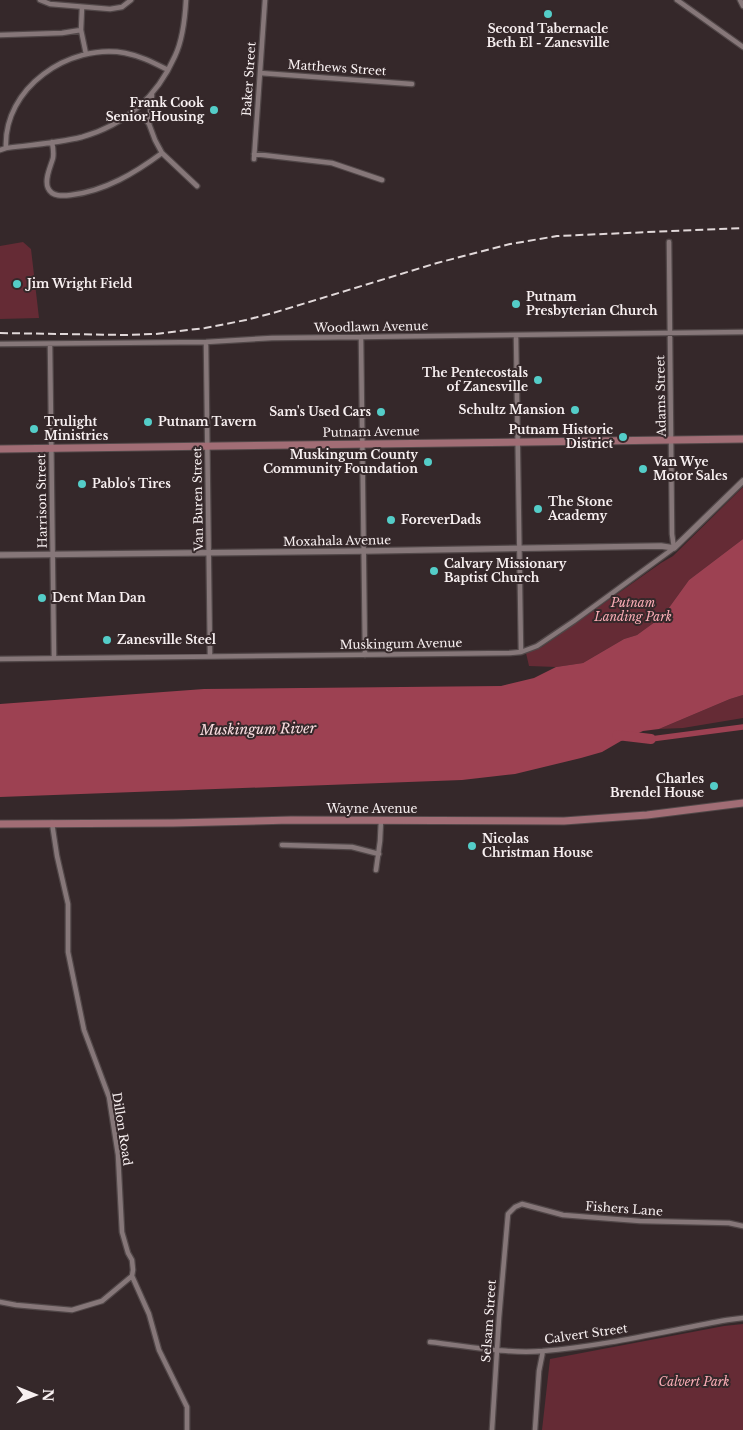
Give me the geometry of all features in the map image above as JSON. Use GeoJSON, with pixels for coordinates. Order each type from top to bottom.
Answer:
{"type":"FeatureCollection","features":[{"type":"Feature","properties":{"kind":"main road","name":"Putnam Avenue"},"geometry":{"type":"LineString","coordinates":[[0,448],[743,438]]}},
{"type":"Feature","properties":{"kind":"main road","name":"Wayne Avenue"},"geometry":{"type":"LineString","coordinates":[[0,824],[291,820],[594,820],[743,803]]}},
{"type":"Feature","properties":{"kind":"street"},"geometry":{"type":"LineString","coordinates":[[40,0],[50,4],[117,8],[122,7],[130,0]]}},
{"type":"Feature","properties":{"kind":"street"},"geometry":{"type":"LineString","coordinates":[[0,150],[80,137],[107,128],[132,114],[152,94],[176,55],[182,34],[186,0]]}},
{"type":"Feature","properties":{"kind":"street","name":"Baker Street"},"geometry":{"type":"LineString","coordinates":[[265,0],[254,157],[332,163],[382,180]]}},
{"type":"Feature","properties":{"kind":"street"},"geometry":{"type":"LineString","coordinates":[[677,0],[743,47]]}},
{"type":"Feature","properties":{"kind":"street"},"geometry":{"type":"LineString","coordinates":[[740,0],[743,6]]}},
{"type":"Feature","properties":{"kind":"street"},"geometry":{"type":"LineString","coordinates":[[82,7],[81,30],[86,54]]}},
{"type":"Feature","properties":{"kind":"street"},"geometry":{"type":"LineString","coordinates":[[0,35],[62,33],[81,30]]}},
{"type":"Feature","properties":{"kind":"street"},"geometry":{"type":"LineString","coordinates":[[6,148],[7,129],[12,115],[25,93],[52,68],[86,54],[124,53],[147,59],[168,70]]}},
{"type":"Feature","properties":{"kind":"street","name":"Matthews Street"},"geometry":{"type":"LineString","coordinates":[[260,73],[412,84]]}},
{"type":"Feature","properties":{"kind":"street"},"geometry":{"type":"LineString","coordinates":[[149,124],[152,94]]}},
{"type":"Feature","properties":{"kind":"street"},"geometry":{"type":"LineString","coordinates":[[132,114],[144,117],[162,153],[197,186]]}},
{"type":"Feature","properties":{"kind":"street"},"geometry":{"type":"LineString","coordinates":[[52,142],[53,160],[46,182],[52,193],[60,196],[91,192],[116,182],[144,167],[162,153]]}},
{"type":"Feature","properties":{"kind":"street","name":"Adams Street"},"geometry":{"type":"LineString","coordinates":[[669,242],[672,534],[674,548]]}},
{"type":"Feature","properties":{"kind":"street","name":"Woodlawn Avenue"},"geometry":{"type":"LineString","coordinates":[[0,344],[206,342],[272,338],[743,332]]}},
{"type":"Feature","properties":{"kind":"street"},"geometry":{"type":"LineString","coordinates":[[516,335],[521,652]]}},
{"type":"Feature","properties":{"kind":"street"},"geometry":{"type":"LineString","coordinates":[[361,337],[365,655]]}},
{"type":"Feature","properties":{"kind":"street","name":"Van Buren Street"},"geometry":{"type":"LineString","coordinates":[[206,342],[210,656]]}},
{"type":"Feature","properties":{"kind":"street","name":"Harrison Street"},"geometry":{"type":"LineString","coordinates":[[50,344],[54,658]]}},
{"type":"Feature","properties":{"kind":"street","name":"Muskingum Avenue"},"geometry":{"type":"LineString","coordinates":[[0,659],[521,652],[544,642],[674,548],[743,481]]}},
{"type":"Feature","properties":{"kind":"street","name":"Moxahala Avenue"},"geometry":{"type":"LineString","coordinates":[[0,555],[364,552],[661,546],[674,548]]}},
{"type":"Feature","properties":{"kind":"street"},"geometry":{"type":"LineString","coordinates":[[376,870],[382,820]]}},
{"type":"Feature","properties":{"kind":"street","name":"Dillon Road"},"geometry":{"type":"LineString","coordinates":[[52,823],[68,904],[68,952],[84,1030],[109,1097],[118,1155],[122,1232],[132,1260],[132,1276],[146,1306],[159,1350],[187,1407],[187,1430]]}},
{"type":"Feature","properties":{"kind":"street"},"geometry":{"type":"LineString","coordinates":[[282,845],[352,847],[379,854]]}},
{"type":"Feature","properties":{"kind":"street","name":"Fishers Lane"},"geometry":{"type":"LineString","coordinates":[[508,1214],[515,1207],[522,1204],[563,1215],[640,1222],[743,1226]]}},
{"type":"Feature","properties":{"kind":"street","name":"Selsam Street"},"geometry":{"type":"LineString","coordinates":[[492,1430],[508,1214]]}},
{"type":"Feature","properties":{"kind":"street"},"geometry":{"type":"LineString","coordinates":[[0,1302],[72,1310],[102,1301],[132,1276]]}},
{"type":"Feature","properties":{"kind":"street","name":"Calvert Street"},"geometry":{"type":"LineString","coordinates":[[430,1342],[497,1350],[543,1351],[604,1343],[743,1318]]}},
{"type":"Feature","properties":{"kind":"street"},"geometry":{"type":"LineString","coordinates":[[535,1430],[539,1371],[543,1351]]}},
{"type":"Feature","properties":{"kind":"green space","name":"Jim Wright Field"},"geometry":{"type":"Polygon","coordinates":[[[23,242],[31,249],[39,318],[0,319],[0,246],[23,242]]]}},
{"type":"Feature","properties":{"kind":"green space","name":"Putnam Landing Park"},"geometry":{"type":"Polygon","coordinates":[[[743,487],[743,539],[689,580],[663,616],[637,635],[624,639],[583,663],[556,667],[529,666],[526,653],[542,647],[673,556],[743,487]]]}},
{"type":"Feature","properties":{"kind":"green space"},"geometry":{"type":"Polygon","coordinates":[[[743,695],[743,718],[683,728],[659,729],[730,699],[743,695]]]}},
{"type":"Feature","properties":{"kind":"green space","name":"Calvert Park"},"geometry":{"type":"Polygon","coordinates":[[[743,1324],[743,1430],[542,1430],[550,1359],[743,1324]]]}},
{"type":"Feature","properties":{"kind":"water"},"geometry":{"type":"Polygon","coordinates":[[[743,539],[743,695],[659,729],[643,731],[602,752],[515,774],[462,780],[0,797],[0,704],[204,689],[501,686],[534,678],[556,667],[583,663],[624,639],[637,635],[663,616],[689,580],[743,539]]]}},
{"type":"Feature","properties":{"kind":"waterway"},"geometry":{"type":"LineString","coordinates":[[651,739],[743,727]]}},
{"type":"Feature","properties":{"kind":"waterway","name":"Muskingum River"},"geometry":{"type":"LineString","coordinates":[[617,735],[651,739]]}},
{"type":"Feature","properties":{"kind":"railway"},"geometry":{"type":"LineString","coordinates":[[0,333],[125,335],[155,334],[205,328],[273,313],[437,263],[510,244],[557,236],[743,228]]}},
{"type":"Feature","properties":{"kind":"place","name":"Second Tabernacle Beth El - Zanesville"},"geometry":{"type":"Point","coordinates":[548,14]}},
{"type":"Feature","properties":{"kind":"place","name":"Frank Cook Senior Housing"},"geometry":{"type":"Point","coordinates":[214,110]}},
{"type":"Feature","properties":{"kind":"place","name":"Jim Wright Field"},"geometry":{"type":"Point","coordinates":[17,284]}},
{"type":"Feature","properties":{"kind":"place","name":"Putnam Presbyterian Church"},"geometry":{"type":"Point","coordinates":[516,304]}},
{"type":"Feature","properties":{"kind":"place","name":"The Pentecostals of Zanesville"},"geometry":{"type":"Point","coordinates":[538,380]}},
{"type":"Feature","properties":{"kind":"place","name":"Schultz Mansion"},"geometry":{"type":"Point","coordinates":[575,410]}},
{"type":"Feature","properties":{"kind":"place","name":"Sam's Used Cars"},"geometry":{"type":"Point","coordinates":[381,412]}},
{"type":"Feature","properties":{"kind":"place","name":"Putnam Tavern"},"geometry":{"type":"Point","coordinates":[148,422]}},
{"type":"Feature","properties":{"kind":"place","name":"Trulight Ministries"},"geometry":{"type":"Point","coordinates":[34,429]}},
{"type":"Feature","properties":{"kind":"place","name":"Putnam Historic District"},"geometry":{"type":"Point","coordinates":[623,437]}},
{"type":"Feature","properties":{"kind":"place","name":"Muskingum County Community Foundation"},"geometry":{"type":"Point","coordinates":[428,462]}},
{"type":"Feature","properties":{"kind":"place","name":"Van Wye Motor Sales"},"geometry":{"type":"Point","coordinates":[643,469]}},
{"type":"Feature","properties":{"kind":"place","name":"Pablo's Tires"},"geometry":{"type":"Point","coordinates":[82,484]}},
{"type":"Feature","properties":{"kind":"place","name":"The Stone Academy"},"geometry":{"type":"Point","coordinates":[538,509]}},
{"type":"Feature","properties":{"kind":"place","name":"ForeverDads"},"geometry":{"type":"Point","coordinates":[391,520]}},
{"type":"Feature","properties":{"kind":"place","name":"Calvary Missionary Baptist Church"},"geometry":{"type":"Point","coordinates":[434,571]}},
{"type":"Feature","properties":{"kind":"place","name":"Dent Man Dan"},"geometry":{"type":"Point","coordinates":[42,598]}},
{"type":"Feature","properties":{"kind":"place","name":"Zanesville Steel"},"geometry":{"type":"Point","coordinates":[107,640]}},
{"type":"Feature","properties":{"kind":"place","name":"Charles Brendel House"},"geometry":{"type":"Point","coordinates":[714,786]}},
{"type":"Feature","properties":{"kind":"place","name":"Nicolas Christman House"},"geometry":{"type":"Point","coordinates":[472,846]}}]}
